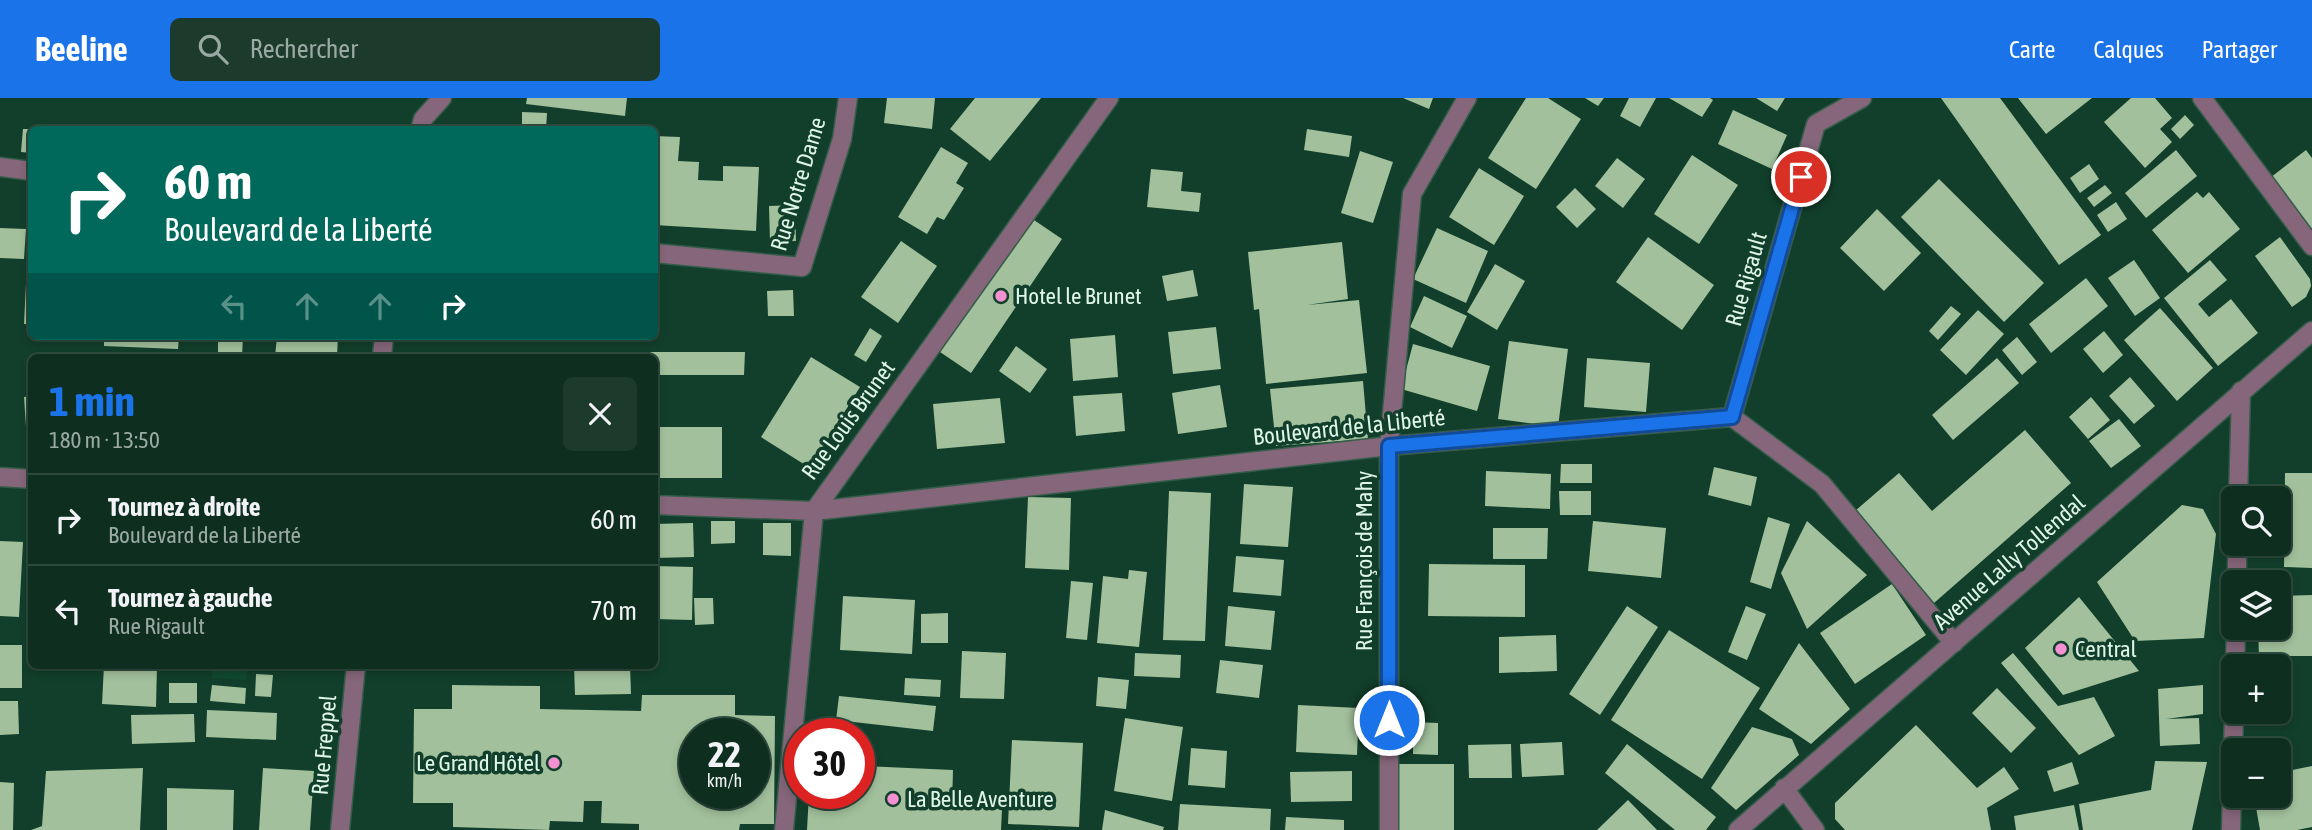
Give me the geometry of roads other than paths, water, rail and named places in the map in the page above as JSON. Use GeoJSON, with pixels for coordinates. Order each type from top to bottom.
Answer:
{"type":"FeatureCollection","features":[{"type":"Feature","properties":{"kind":"street"},"geometry":{"type":"LineString","coordinates":[[421,126],[423,118],[442,98]]}},
{"type":"Feature","properties":{"kind":"street","name":"Rue Notre Dame"},"geometry":{"type":"LineString","coordinates":[[658,253],[802,267],[842,139],[848,98]]}},
{"type":"Feature","properties":{"kind":"street","name":"Rue Louis Brunet"},"geometry":{"type":"LineString","coordinates":[[784,830],[814,511],[1109,98]]}},
{"type":"Feature","properties":{"kind":"street","name":"Rue François de Mahy"},"geometry":{"type":"LineString","coordinates":[[1389,830],[1389,446],[1412,194],[1467,98]]}},
{"type":"Feature","properties":{"kind":"street","name":"Rue Rigault"},"geometry":{"type":"LineString","coordinates":[[1732,417],[1816,124],[1862,98]]}},
{"type":"Feature","properties":{"kind":"street"},"geometry":{"type":"LineString","coordinates":[[2202,98],[2312,246]]}},
{"type":"Feature","properties":{"kind":"street"},"geometry":{"type":"LineString","coordinates":[[0,167],[28,171]]}},
{"type":"Feature","properties":{"kind":"street","name":"Avenue Lally Tollendal"},"geometry":{"type":"LineString","coordinates":[[1738,830],[2312,331]]}},
{"type":"Feature","properties":{"kind":"street"},"geometry":{"type":"LineString","coordinates":[[2238,486],[2241,391]]}},
{"type":"Feature","properties":{"kind":"street"},"geometry":{"type":"LineString","coordinates":[[1732,417],[1822,484],[1954,643]]}},
{"type":"Feature","properties":{"kind":"street","name":"Boulevard de la Liberté"},"geometry":{"type":"LineString","coordinates":[[658,505],[814,511],[1389,446],[1732,417]]}},
{"type":"Feature","properties":{"kind":"street"},"geometry":{"type":"LineString","coordinates":[[0,477],[28,479]]}},
{"type":"Feature","properties":{"kind":"street","name":"Rue Freppel"},"geometry":{"type":"LineString","coordinates":[[340,830],[356,669]]}},
{"type":"Feature","properties":{"kind":"street"},"geometry":{"type":"LineString","coordinates":[[2231,830],[2234,724]]}},
{"type":"Feature","properties":{"kind":"street"},"geometry":{"type":"LineString","coordinates":[[1784,788],[1815,830]]}},
{"type":"Feature","properties":{"kind":"place","name":"Hotel le Brunet"},"geometry":{"type":"Point","coordinates":[1001,296]}},
{"type":"Feature","properties":{"kind":"place","name":"Central"},"geometry":{"type":"Point","coordinates":[2061,649]}},
{"type":"Feature","properties":{"kind":"place","name":"Le Grand Hôtel"},"geometry":{"type":"Point","coordinates":[554,763]}},
{"type":"Feature","properties":{"kind":"place","name":"La Belle Aventure"},"geometry":{"type":"Point","coordinates":[893,799]}}]}
